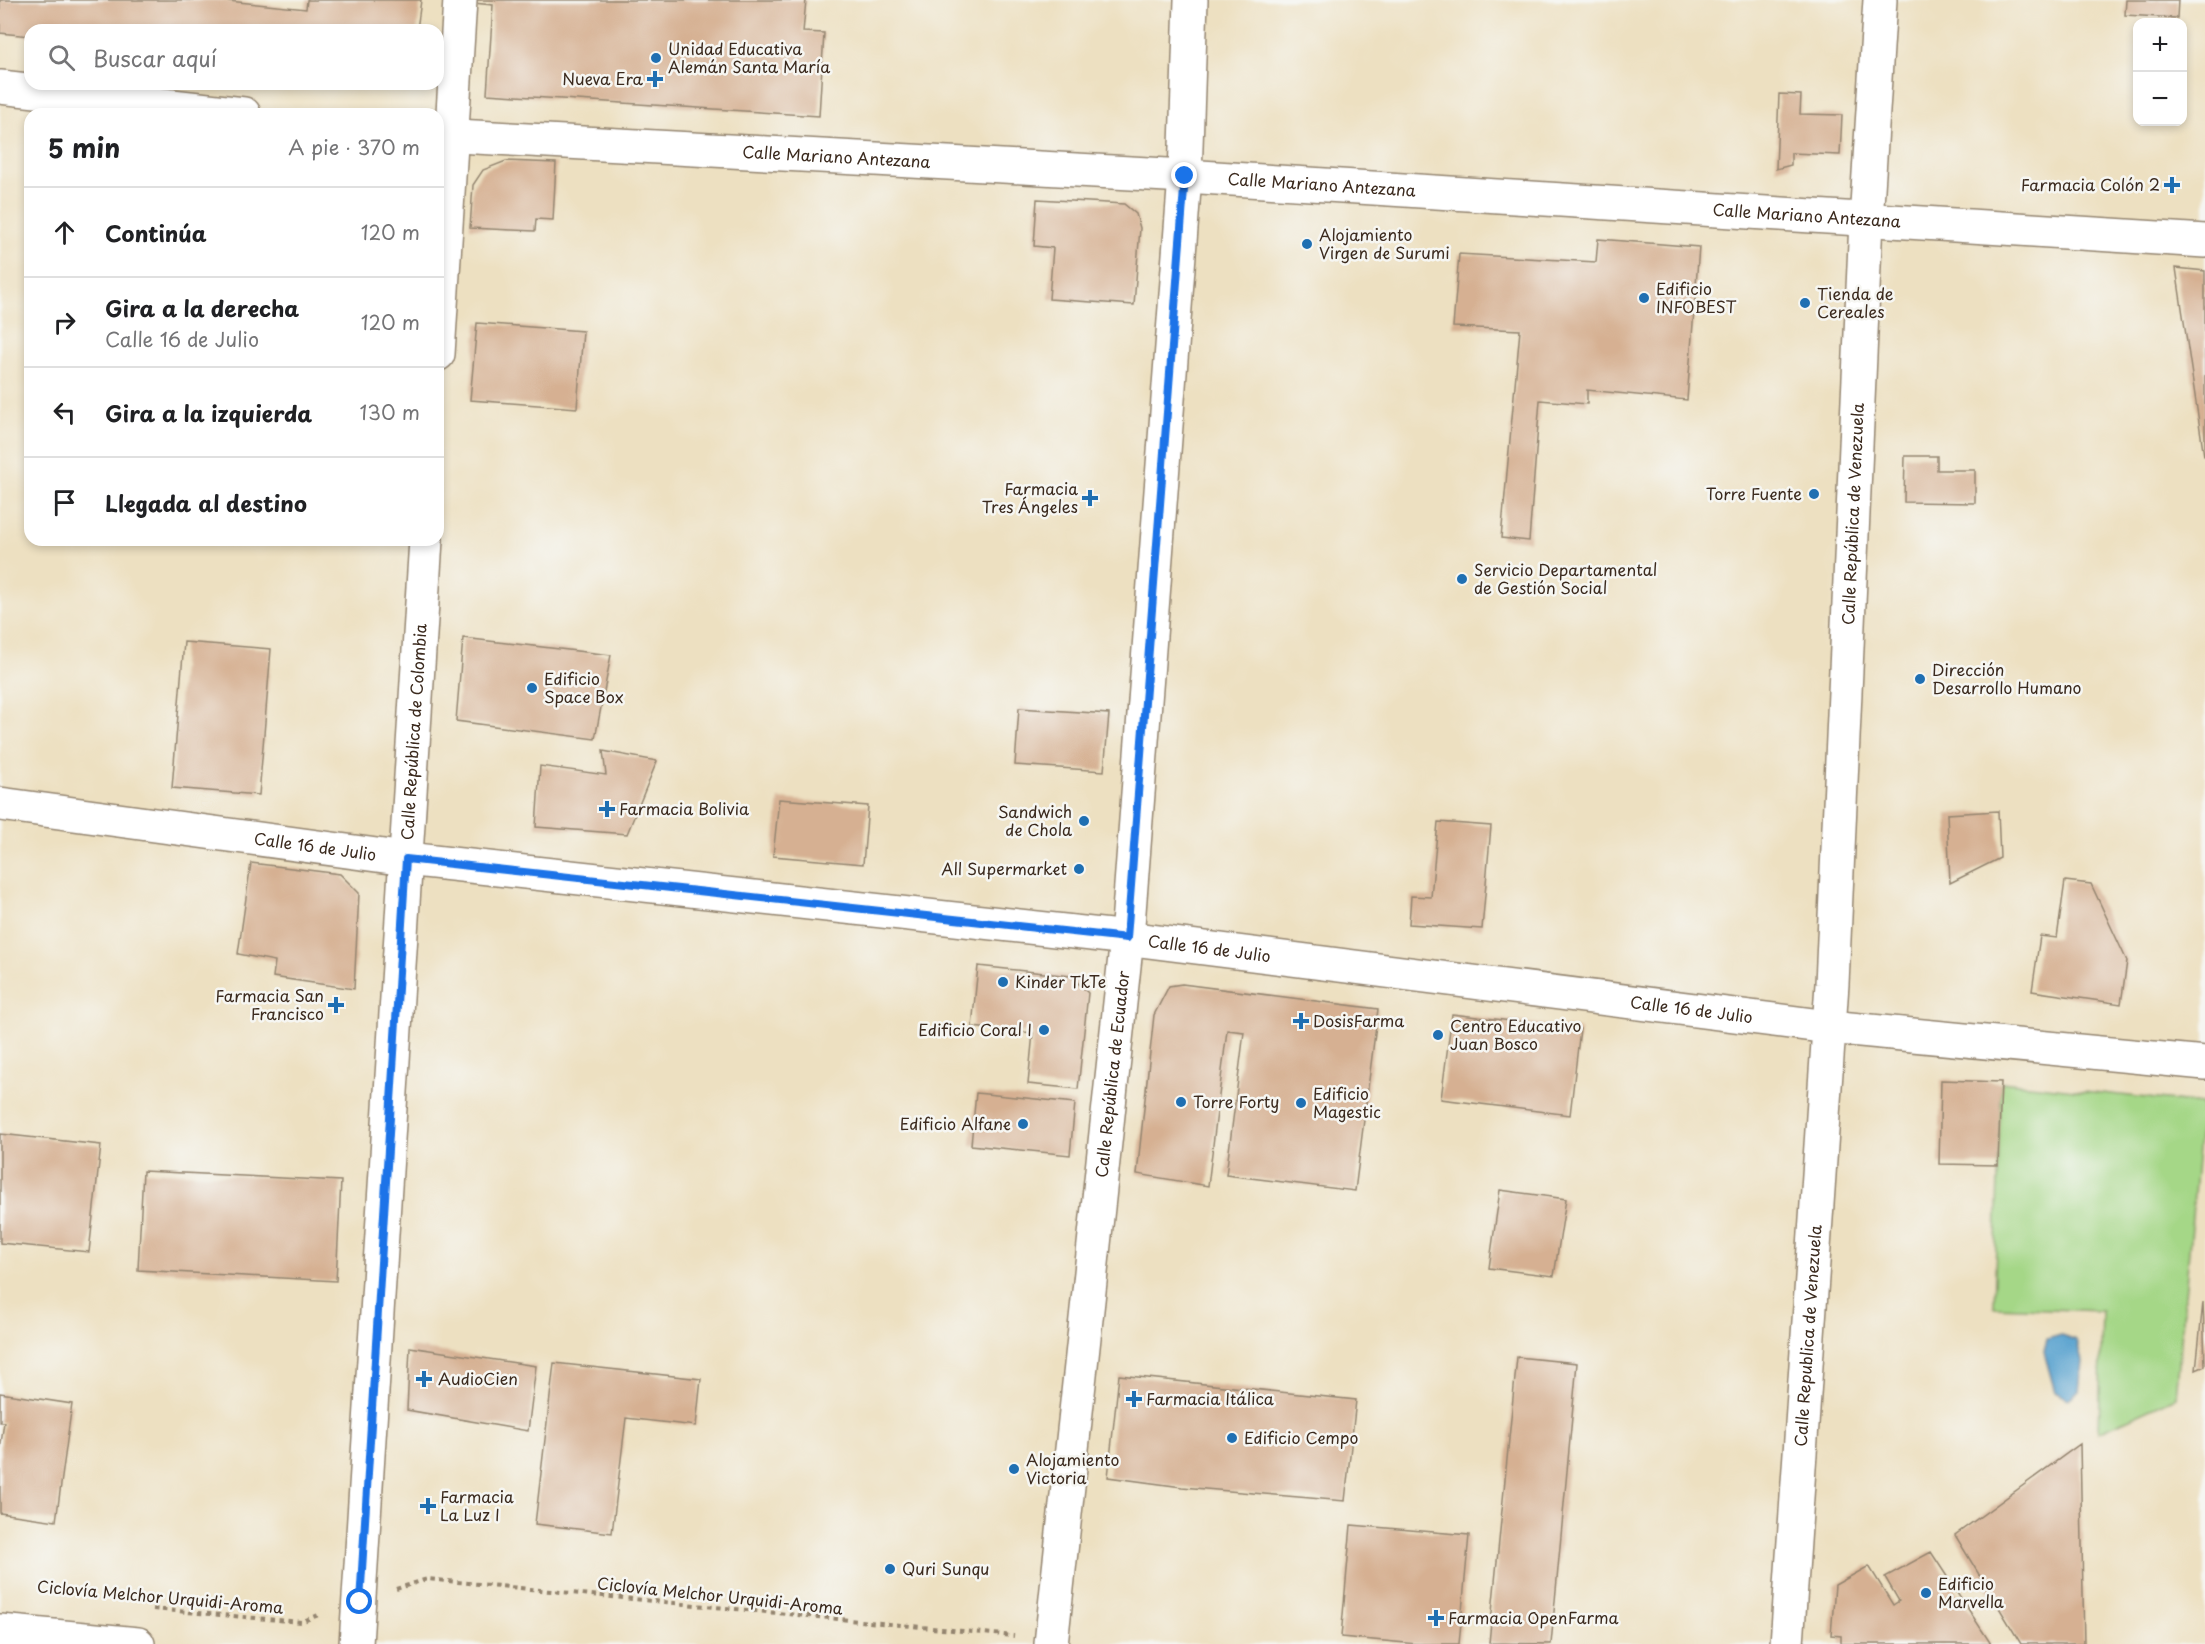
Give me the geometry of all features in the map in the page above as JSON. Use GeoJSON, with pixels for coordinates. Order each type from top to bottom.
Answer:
{"type":"FeatureCollection","features":[{"type":"Feature","properties":{"kind":"street"},"geometry":{"type":"LineString","coordinates":[[444,167],[445,136],[460,0]]}},
{"type":"Feature","properties":{"kind":"street","name":"Calle República de Ecuador"},"geometry":{"type":"LineString","coordinates":[[1051,1644],[1127,938],[1185,176],[1191,0]]}},
{"type":"Feature","properties":{"kind":"street","name":"Calle República de Venezuela"},"geometry":{"type":"LineString","coordinates":[[1829,1027],[1866,221],[1880,0]]}},
{"type":"Feature","properties":{"kind":"street"},"geometry":{"type":"LineString","coordinates":[[0,87],[24,90]]}},
{"type":"Feature","properties":{"kind":"street"},"geometry":{"type":"LineString","coordinates":[[27,90],[190,108]]}},
{"type":"Feature","properties":{"kind":"street","name":"Calle Mariano Antezana"},"geometry":{"type":"LineString","coordinates":[[445,136],[1185,176],[2205,241]]}},
{"type":"Feature","properties":{"kind":"street","name":"Calle República de Colombia"},"geometry":{"type":"LineString","coordinates":[[357,1644],[426,546]]}},
{"type":"Feature","properties":{"kind":"street","name":"Calle 16 de Julio"},"geometry":{"type":"LineString","coordinates":[[0,804],[406,859],[1127,938],[1829,1027],[2205,1063]]}},
{"type":"Feature","properties":{"kind":"street","name":"Calle Republica de Venezuela"},"geometry":{"type":"LineString","coordinates":[[1787,1644],[1829,1027]]}},
{"type":"Feature","properties":{"kind":"street"},"geometry":{"type":"LineString","coordinates":[[0,1631],[138,1644]]}},
{"type":"Feature","properties":{"kind":"path","name":"Ciclovía Melchor Urquidi-Aroma"},"geometry":{"type":"LineString","coordinates":[[427,1579],[1011,1636]]}},
{"type":"Feature","properties":{"kind":"path","name":"Ciclovía Melchor Urquidi-Aroma"},"geometry":{"type":"LineString","coordinates":[[148,1608],[301,1622],[316,1616]]}},
{"type":"Feature","properties":{"kind":"green space"},"geometry":{"type":"Polygon","coordinates":[[[2001,1082],[2202,1104],[2176,1397],[2099,1432],[2102,1311],[1994,1307],[2001,1082]]]}},
{"type":"Feature","properties":{"kind":"water"},"geometry":{"type":"Polygon","coordinates":[[[2061,1335],[2076,1340],[2082,1361],[2079,1391],[2068,1399],[2055,1392],[2044,1352],[2047,1339],[2061,1335]]]}},
{"type":"Feature","properties":{"kind":"building"},"geometry":{"type":"Polygon","coordinates":[[[0,0],[218,0],[306,9],[307,0],[421,0],[418,24],[24,24],[24,35],[0,33],[0,0]]]}},
{"type":"Feature","properties":{"kind":"building","name":"Unidad Educativa Alemán Santa María"},"geometry":{"type":"Polygon","coordinates":[[[443,0],[806,0],[803,32],[824,33],[819,116],[487,94],[493,5],[443,0]]]}},
{"type":"Feature","properties":{"kind":"building"},"geometry":{"type":"Polygon","coordinates":[[[2126,0],[2178,0],[2177,18],[2125,15],[2126,0]]]}},
{"type":"Feature","properties":{"kind":"building"},"geometry":{"type":"Polygon","coordinates":[[[1779,94],[1801,95],[1800,114],[1842,115],[1840,155],[1791,153],[1791,165],[1776,169],[1779,94]]]}},
{"type":"Feature","properties":{"kind":"building"},"geometry":{"type":"Polygon","coordinates":[[[506,161],[556,163],[553,220],[536,219],[535,231],[470,228],[473,185],[483,170],[506,161]]]}},
{"type":"Feature","properties":{"kind":"building"},"geometry":{"type":"Polygon","coordinates":[[[1037,199],[1124,204],[1136,214],[1140,228],[1134,305],[1049,299],[1053,248],[1034,246],[1037,199]]]}},
{"type":"Feature","properties":{"kind":"building"},"geometry":{"type":"Polygon","coordinates":[[[1598,239],[1699,247],[1687,400],[1587,390],[1587,404],[1540,400],[1529,541],[1501,538],[1520,330],[1453,327],[1459,254],[1596,262],[1598,239]]]}},
{"type":"Feature","properties":{"kind":"building"},"geometry":{"type":"Polygon","coordinates":[[[2176,268],[2205,271],[2205,456],[2204,456],[2176,268]]]}},
{"type":"Feature","properties":{"kind":"building"},"geometry":{"type":"Polygon","coordinates":[[[477,323],[583,331],[577,408],[470,400],[477,323]]]}},
{"type":"Feature","properties":{"kind":"building"},"geometry":{"type":"Polygon","coordinates":[[[1905,456],[1937,456],[1937,470],[1975,470],[1975,503],[1904,502],[1905,456]]]}},
{"type":"Feature","properties":{"kind":"building","name":"Edificio Space Box"},"geometry":{"type":"Polygon","coordinates":[[[463,638],[611,655],[595,739],[456,721],[463,638]]]}},
{"type":"Feature","properties":{"kind":"building"},"geometry":{"type":"Polygon","coordinates":[[[184,642],[271,649],[259,795],[172,788],[184,642]]]}},
{"type":"Feature","properties":{"kind":"building"},"geometry":{"type":"Polygon","coordinates":[[[1019,708],[1109,714],[1104,771],[1015,765],[1019,708]]]}},
{"type":"Feature","properties":{"kind":"building"},"geometry":{"type":"Polygon","coordinates":[[[603,751],[657,761],[627,834],[536,827],[540,766],[606,775],[603,751]]]}},
{"type":"Feature","properties":{"kind":"building"},"geometry":{"type":"Polygon","coordinates":[[[779,799],[868,806],[863,864],[773,856],[779,799]]]}},
{"type":"Feature","properties":{"kind":"building"},"geometry":{"type":"Polygon","coordinates":[[[1998,811],[2000,858],[1950,883],[1947,814],[1998,811]]]}},
{"type":"Feature","properties":{"kind":"building"},"geometry":{"type":"Polygon","coordinates":[[[1438,822],[1491,826],[1482,929],[1409,924],[1411,896],[1431,897],[1438,822]]]}},
{"type":"Feature","properties":{"kind":"building"},"geometry":{"type":"Polygon","coordinates":[[[251,863],[340,874],[359,893],[354,989],[273,977],[275,961],[238,954],[251,863]]]}},
{"type":"Feature","properties":{"kind":"building"},"geometry":{"type":"Polygon","coordinates":[[[2065,881],[2091,884],[2127,961],[2121,1004],[2032,991],[2040,936],[2057,938],[2065,881]]]}},
{"type":"Feature","properties":{"kind":"building","name":"Edificio Coral I"},"geometry":{"type":"Polygon","coordinates":[[[978,966],[1071,976],[1088,993],[1078,1089],[1028,1084],[1033,1033],[972,1027],[978,966]]]}},
{"type":"Feature","properties":{"kind":"building","name":"Edificio Magestic"},"geometry":{"type":"Polygon","coordinates":[[[1182,984],[1378,1009],[1355,1191],[1226,1175],[1244,1032],[1227,1030],[1208,1186],[1137,1174],[1154,1015],[1169,986],[1182,984]]]}},
{"type":"Feature","properties":{"kind":"building"},"geometry":{"type":"Polygon","coordinates":[[[1452,1014],[1580,1029],[1570,1115],[1441,1099],[1452,1014]]]}},
{"type":"Feature","properties":{"kind":"building"},"geometry":{"type":"Polygon","coordinates":[[[1941,1080],[2001,1082],[1998,1165],[1939,1164],[1941,1080]]]}},
{"type":"Feature","properties":{"kind":"building","name":"Edificio Alfane"},"geometry":{"type":"Polygon","coordinates":[[[976,1093],[1075,1103],[1070,1155],[971,1145],[976,1093]]]}},
{"type":"Feature","properties":{"kind":"building"},"geometry":{"type":"Polygon","coordinates":[[[0,1134],[101,1145],[89,1252],[0,1243],[0,1134]]]}},
{"type":"Feature","properties":{"kind":"building"},"geometry":{"type":"Polygon","coordinates":[[[143,1171],[341,1181],[336,1281],[138,1270],[143,1171]]]}},
{"type":"Feature","properties":{"kind":"building"},"geometry":{"type":"Polygon","coordinates":[[[1500,1190],[1566,1199],[1554,1276],[1489,1268],[1500,1190]]]}},
{"type":"Feature","properties":{"kind":"building"},"geometry":{"type":"Polygon","coordinates":[[[2203,1302],[2205,1366],[2196,1370],[2203,1302]]]}},
{"type":"Feature","properties":{"kind":"building"},"geometry":{"type":"Polygon","coordinates":[[[410,1347],[536,1366],[528,1431],[407,1410],[410,1347]]]}},
{"type":"Feature","properties":{"kind":"building"},"geometry":{"type":"Polygon","coordinates":[[[1517,1357],[1577,1363],[1551,1644],[1489,1643],[1517,1357]]]}},
{"type":"Feature","properties":{"kind":"building"},"geometry":{"type":"Polygon","coordinates":[[[554,1363],[701,1379],[696,1426],[626,1418],[612,1533],[535,1524],[554,1363]]]}},
{"type":"Feature","properties":{"kind":"building","name":"Edificio Cempo"},"geometry":{"type":"Polygon","coordinates":[[[1119,1375],[1356,1400],[1345,1501],[1182,1487],[1108,1477],[1119,1375]]]}},
{"type":"Feature","properties":{"kind":"building"},"geometry":{"type":"Polygon","coordinates":[[[0,1393],[72,1404],[56,1521],[0,1513],[0,1451],[4,1422],[0,1422],[0,1393]]]}},
{"type":"Feature","properties":{"kind":"building"},"geometry":{"type":"Polygon","coordinates":[[[2080,1444],[2084,1644],[2021,1644],[1955,1535],[2080,1444]]]}},
{"type":"Feature","properties":{"kind":"building"},"geometry":{"type":"Polygon","coordinates":[[[1351,1525],[1469,1535],[1459,1644],[1417,1644],[1341,1637],[1351,1525]]]}},
{"type":"Feature","properties":{"kind":"building","name":"Edificio Marvella"},"geometry":{"type":"Polygon","coordinates":[[[1931,1552],[1991,1644],[1841,1644],[1841,1636],[1831,1635],[1835,1585],[1869,1566],[1893,1605],[1899,1601],[1885,1577],[1931,1552]]]}},
{"type":"Feature","properties":{"kind":"place","name":"Unidad Educativa Alemán Santa María"},"geometry":{"type":"Point","coordinates":[656,58]}},
{"type":"Feature","properties":{"kind":"place","name":"Nueva Era"},"geometry":{"type":"Point","coordinates":[655,79]}},
{"type":"Feature","properties":{"kind":"place","name":"Farmacia Colón 2"},"geometry":{"type":"Point","coordinates":[2172,185]}},
{"type":"Feature","properties":{"kind":"place","name":"Alojamiento Virgen de Surumi"},"geometry":{"type":"Point","coordinates":[1307,244]}},
{"type":"Feature","properties":{"kind":"place","name":"Edificio INFOBEST"},"geometry":{"type":"Point","coordinates":[1644,298]}},
{"type":"Feature","properties":{"kind":"place","name":"Tienda de Cereales"},"geometry":{"type":"Point","coordinates":[1805,303]}},
{"type":"Feature","properties":{"kind":"place","name":"Torre Fuente"},"geometry":{"type":"Point","coordinates":[1814,494]}},
{"type":"Feature","properties":{"kind":"place","name":"Farmacia Tres Ángeles"},"geometry":{"type":"Point","coordinates":[1090,498]}},
{"type":"Feature","properties":{"kind":"place","name":"Servicio Departamental de Gestión Social"},"geometry":{"type":"Point","coordinates":[1462,579]}},
{"type":"Feature","properties":{"kind":"place","name":"Dirección Desarrollo Humano"},"geometry":{"type":"Point","coordinates":[1920,679]}},
{"type":"Feature","properties":{"kind":"place","name":"Edificio Space Box"},"geometry":{"type":"Point","coordinates":[532,688]}},
{"type":"Feature","properties":{"kind":"place","name":"Farmacia Bolivia"},"geometry":{"type":"Point","coordinates":[607,809]}},
{"type":"Feature","properties":{"kind":"place","name":"Sandwich de Chola"},"geometry":{"type":"Point","coordinates":[1084,821]}},
{"type":"Feature","properties":{"kind":"place","name":"All Supermarket"},"geometry":{"type":"Point","coordinates":[1079,869]}},
{"type":"Feature","properties":{"kind":"place","name":"Kinder TkTe"},"geometry":{"type":"Point","coordinates":[1003,982]}},
{"type":"Feature","properties":{"kind":"place","name":"Farmacia San Francisco"},"geometry":{"type":"Point","coordinates":[336,1005]}},
{"type":"Feature","properties":{"kind":"place","name":"DosisFarma"},"geometry":{"type":"Point","coordinates":[1301,1021]}},
{"type":"Feature","properties":{"kind":"place","name":"Edificio Coral I"},"geometry":{"type":"Point","coordinates":[1044,1030]}},
{"type":"Feature","properties":{"kind":"place","name":"Centro Educativo Juan Bosco"},"geometry":{"type":"Point","coordinates":[1438,1035]}},
{"type":"Feature","properties":{"kind":"place","name":"Torre Forty"},"geometry":{"type":"Point","coordinates":[1181,1102]}},
{"type":"Feature","properties":{"kind":"place","name":"Edificio Magestic"},"geometry":{"type":"Point","coordinates":[1301,1103]}},
{"type":"Feature","properties":{"kind":"place","name":"Edificio Alfane"},"geometry":{"type":"Point","coordinates":[1023,1124]}},
{"type":"Feature","properties":{"kind":"place","name":"AudioCien"},"geometry":{"type":"Point","coordinates":[424,1379]}},
{"type":"Feature","properties":{"kind":"place","name":"Farmacia Itálica"},"geometry":{"type":"Point","coordinates":[1134,1399]}},
{"type":"Feature","properties":{"kind":"place","name":"Edificio Cempo"},"geometry":{"type":"Point","coordinates":[1232,1438]}},
{"type":"Feature","properties":{"kind":"place","name":"Alojamiento Victoria"},"geometry":{"type":"Point","coordinates":[1014,1469]}},
{"type":"Feature","properties":{"kind":"place","name":"Farmacia La Luz I"},"geometry":{"type":"Point","coordinates":[428,1506]}},
{"type":"Feature","properties":{"kind":"place","name":"Quri Sunqu"},"geometry":{"type":"Point","coordinates":[890,1569]}},
{"type":"Feature","properties":{"kind":"place","name":"Edificio Marvella"},"geometry":{"type":"Point","coordinates":[1926,1593]}},
{"type":"Feature","properties":{"kind":"place","name":"Farmacia OpenFarma"},"geometry":{"type":"Point","coordinates":[1436,1618]}},
{"type":"Feature","properties":{"kind":"route"},"geometry":{"type":"LineString","coordinates":[[360,1602],[406,859],[1127,938],[1185,176]]}}]}
